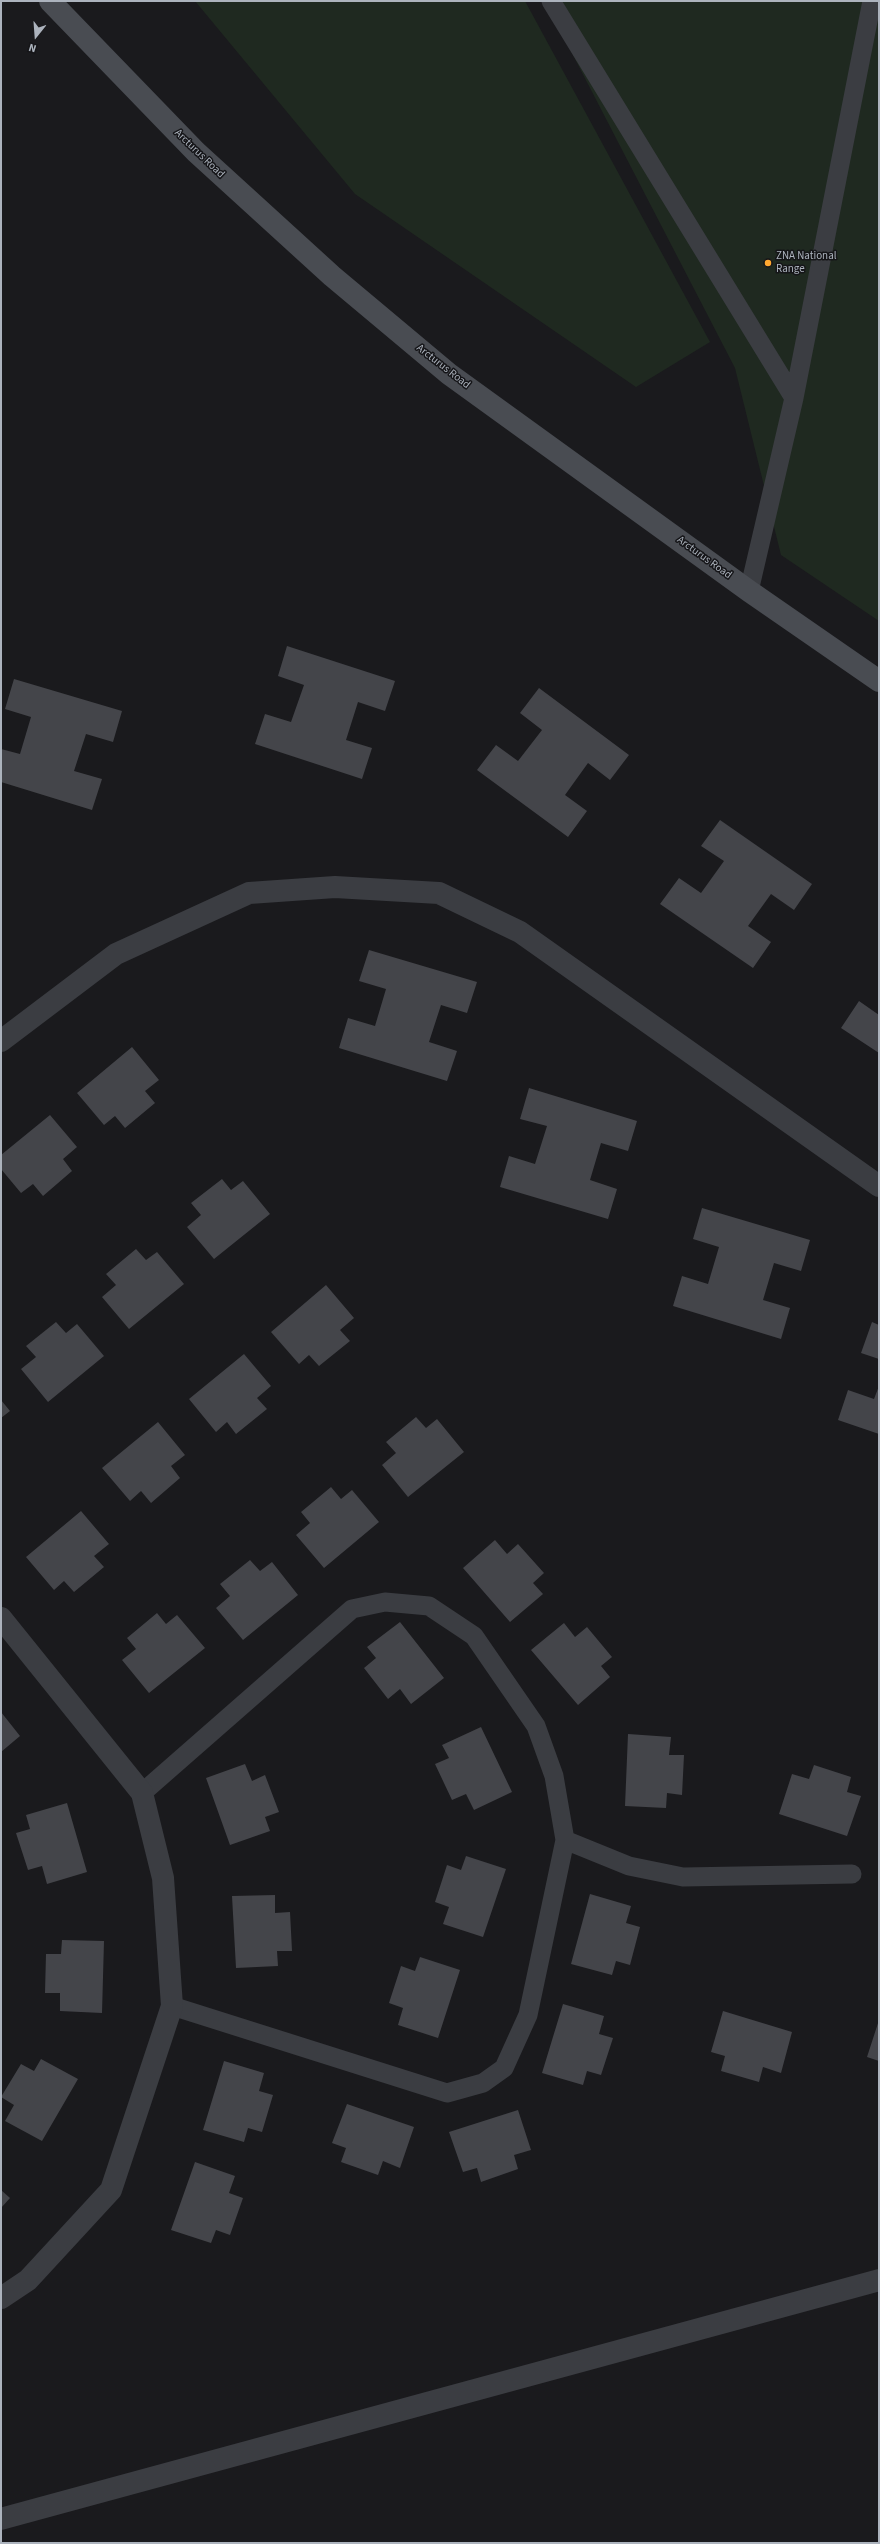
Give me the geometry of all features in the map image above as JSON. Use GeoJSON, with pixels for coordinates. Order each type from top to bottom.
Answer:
{"type":"FeatureCollection","features":[{"type":"Feature","properties":{"kind":"main road","name":"Arcturus Road"},"geometry":{"type":"LineString","coordinates":[[50,1],[196,152],[363,302],[449,374],[749,591],[879,680]]}},
{"type":"Feature","properties":{"kind":"street"},"geometry":{"type":"LineString","coordinates":[[2,1038],[116,954],[249,893],[335,887],[439,892],[520,932],[879,1186]]}},
{"type":"Feature","properties":{"kind":"street"},"geometry":{"type":"LineString","coordinates":[[1,1618],[142,1793],[163,1878],[172,2006],[111,2190],[28,2280],[1,2298]]}},
{"type":"Feature","properties":{"kind":"street"},"geometry":{"type":"LineString","coordinates":[[1,2519],[879,2280]]}},
{"type":"Feature","properties":{"kind":"lane"},"geometry":{"type":"LineString","coordinates":[[551,1],[794,398]]}},
{"type":"Feature","properties":{"kind":"lane"},"geometry":{"type":"LineString","coordinates":[[749,591],[794,398],[872,1]]}},
{"type":"Feature","properties":{"kind":"lane"},"geometry":{"type":"LineString","coordinates":[[142,1793],[352,1609],[385,1602],[429,1606],[474,1636],[536,1726],[554,1776],[565,1840],[528,2015],[504,2068],[483,2083],[447,2093],[172,2006]]}},
{"type":"Feature","properties":{"kind":"lane"},"geometry":{"type":"LineString","coordinates":[[565,1840],[629,1866],[683,1877],[852,1874]]}},
{"type":"Feature","properties":{"kind":"green space"},"geometry":{"type":"Polygon","coordinates":[[[195,1],[525,1],[710,342],[636,387],[355,194],[195,1]]]}},
{"type":"Feature","properties":{"kind":"green space","name":"ZNA National Range"},"geometry":{"type":"Polygon","coordinates":[[[545,1],[879,1],[879,621],[781,555],[735,368],[545,1]]]}},
{"type":"Feature","properties":{"kind":"building"},"geometry":{"type":"Polygon","coordinates":[[[287,646],[395,681],[385,711],[358,702],[346,740],[372,748],[362,779],[255,744],[265,714],[291,722],[304,685],[278,676],[287,646]]]}},
{"type":"Feature","properties":{"kind":"building"},"geometry":{"type":"Polygon","coordinates":[[[14,679],[122,711],[113,742],[86,734],[74,771],[102,779],[92,810],[1,782],[1,749],[20,754],[31,717],[5,709],[14,679]]]}},
{"type":"Feature","properties":{"kind":"building"},"geometry":{"type":"Polygon","coordinates":[[[539,688],[629,755],[610,780],[588,763],[565,795],[587,811],[568,837],[477,770],[496,745],[518,761],[542,730],[520,713],[539,688]]]}},
{"type":"Feature","properties":{"kind":"building"},"geometry":{"type":"Polygon","coordinates":[[[720,820],[812,884],[794,910],[771,894],[748,926],[771,942],[753,968],[660,904],[679,878],[701,893],[724,861],[701,846],[720,820]]]}},
{"type":"Feature","properties":{"kind":"building"},"geometry":{"type":"Polygon","coordinates":[[[369,950],[477,982],[467,1013],[441,1005],[429,1042],[457,1051],[447,1081],[339,1048],[348,1018],[375,1026],[386,989],[359,981],[369,950]]]}},
{"type":"Feature","properties":{"kind":"building"},"geometry":{"type":"Polygon","coordinates":[[[859,1001],[879,1015],[879,1053],[841,1028],[859,1001]]]}},
{"type":"Feature","properties":{"kind":"building"},"geometry":{"type":"Polygon","coordinates":[[[132,1047],[159,1080],[145,1091],[155,1103],[125,1128],[115,1116],[104,1125],[77,1093],[132,1047]]]}},
{"type":"Feature","properties":{"kind":"building"},"geometry":{"type":"Polygon","coordinates":[[[529,1088],[637,1121],[628,1151],[601,1143],[590,1180],[617,1189],[608,1219],[500,1187],[509,1156],[535,1164],[547,1126],[520,1119],[529,1088]]]}},
{"type":"Feature","properties":{"kind":"building"},"geometry":{"type":"Polygon","coordinates":[[[50,1115],[77,1147],[63,1159],[72,1171],[43,1196],[33,1184],[21,1193],[1,1169],[1,1155],[50,1115]]]}},
{"type":"Feature","properties":{"kind":"building"},"geometry":{"type":"Polygon","coordinates":[[[222,1179],[231,1190],[243,1181],[270,1214],[214,1259],[187,1227],[201,1215],[191,1203],[222,1179]]]}},
{"type":"Feature","properties":{"kind":"building"},"geometry":{"type":"Polygon","coordinates":[[[702,1208],[810,1240],[801,1271],[774,1263],[763,1300],[790,1308],[781,1339],[673,1306],[682,1276],[708,1284],[719,1247],[693,1239],[702,1208]]]}},
{"type":"Feature","properties":{"kind":"building"},"geometry":{"type":"Polygon","coordinates":[[[136,1249],[146,1260],[157,1252],[184,1284],[129,1329],[102,1297],[116,1285],[106,1274],[136,1249]]]}},
{"type":"Feature","properties":{"kind":"building"},"geometry":{"type":"Polygon","coordinates":[[[326,1285],[354,1318],[340,1330],[350,1341],[319,1366],[309,1355],[299,1364],[271,1332],[326,1285]]]}},
{"type":"Feature","properties":{"kind":"building"},"geometry":{"type":"Polygon","coordinates":[[[56,1322],[66,1333],[77,1324],[104,1356],[48,1402],[21,1369],[36,1357],[26,1346],[56,1322]]]}},
{"type":"Feature","properties":{"kind":"building"},"geometry":{"type":"Polygon","coordinates":[[[872,1322],[879,1325],[879,1359],[861,1353],[872,1322]]]}},
{"type":"Feature","properties":{"kind":"building"},"geometry":{"type":"Polygon","coordinates":[[[244,1354],[271,1386],[257,1398],[267,1409],[236,1434],[227,1422],[216,1432],[189,1399],[244,1354]]]}},
{"type":"Feature","properties":{"kind":"building"},"geometry":{"type":"Polygon","coordinates":[[[879,1386],[879,1434],[838,1420],[848,1390],[874,1399],[879,1386]]]}},
{"type":"Feature","properties":{"kind":"building"},"geometry":{"type":"Polygon","coordinates":[[[1,1400],[10,1411],[1,1418],[1,1400]]]}},
{"type":"Feature","properties":{"kind":"building"},"geometry":{"type":"Polygon","coordinates":[[[416,1417],[426,1428],[437,1419],[464,1452],[408,1497],[382,1465],[396,1453],[386,1442],[416,1417]]]}},
{"type":"Feature","properties":{"kind":"building"},"geometry":{"type":"Polygon","coordinates":[[[158,1422],[185,1455],[171,1466],[180,1478],[151,1503],[141,1491],[130,1501],[102,1468],[158,1422]]]}},
{"type":"Feature","properties":{"kind":"building"},"geometry":{"type":"Polygon","coordinates":[[[331,1487],[341,1499],[352,1490],[379,1522],[324,1568],[296,1535],[310,1523],[301,1512],[331,1487]]]}},
{"type":"Feature","properties":{"kind":"building"},"geometry":{"type":"Polygon","coordinates":[[[81,1511],[109,1544],[94,1556],[104,1567],[74,1592],[64,1581],[54,1590],[26,1557],[81,1511]]]}},
{"type":"Feature","properties":{"kind":"building"},"geometry":{"type":"Polygon","coordinates":[[[495,1540],[507,1554],[518,1544],[544,1573],[533,1583],[543,1594],[510,1622],[463,1568],[495,1540]]]}},
{"type":"Feature","properties":{"kind":"building"},"geometry":{"type":"Polygon","coordinates":[[[250,1560],[260,1571],[272,1562],[298,1595],[243,1640],[216,1608],[230,1596],[220,1584],[250,1560]]]}},
{"type":"Feature","properties":{"kind":"building"},"geometry":{"type":"Polygon","coordinates":[[[157,1613],[166,1624],[177,1615],[205,1648],[149,1693],[122,1660],[136,1649],[127,1638],[157,1613]]]}},
{"type":"Feature","properties":{"kind":"building"},"geometry":{"type":"Polygon","coordinates":[[[400,1622],[444,1678],[411,1704],[400,1689],[388,1699],[364,1668],[376,1658],[367,1647],[400,1622]]]}},
{"type":"Feature","properties":{"kind":"building"},"geometry":{"type":"Polygon","coordinates":[[[564,1623],[575,1637],[587,1627],[612,1657],[601,1666],[610,1677],[578,1705],[531,1650],[564,1623]]]}},
{"type":"Feature","properties":{"kind":"building"},"geometry":{"type":"Polygon","coordinates":[[[1,1712],[20,1736],[1,1752],[1,1712]]]}},
{"type":"Feature","properties":{"kind":"building"},"geometry":{"type":"Polygon","coordinates":[[[481,1727],[512,1792],[474,1810],[466,1794],[452,1800],[435,1764],[449,1758],[442,1745],[481,1727]]]}},
{"type":"Feature","properties":{"kind":"building"},"geometry":{"type":"Polygon","coordinates":[[[628,1734],[671,1737],[669,1755],[684,1755],[682,1795],[667,1793],[666,1808],[625,1806],[628,1734]]]}},
{"type":"Feature","properties":{"kind":"building"},"geometry":{"type":"Polygon","coordinates":[[[245,1764],[252,1781],[265,1775],[279,1812],[265,1817],[270,1831],[230,1845],[206,1778],[245,1764]]]}},
{"type":"Feature","properties":{"kind":"building"},"geometry":{"type":"Polygon","coordinates":[[[814,1765],[851,1777],[847,1792],[861,1796],[847,1836],[779,1814],[792,1774],[809,1779],[814,1765]]]}},
{"type":"Feature","properties":{"kind":"building"},"geometry":{"type":"Polygon","coordinates":[[[67,1803],[87,1872],[47,1884],[42,1866],[28,1870],[16,1833],[30,1829],[26,1815],[67,1803]]]}},
{"type":"Feature","properties":{"kind":"building"},"geometry":{"type":"Polygon","coordinates":[[[466,1856],[506,1869],[483,1937],[443,1924],[449,1907],[435,1902],[447,1865],[461,1870],[466,1856]]]}},
{"type":"Feature","properties":{"kind":"building"},"geometry":{"type":"Polygon","coordinates":[[[590,1894],[631,1906],[626,1923],[640,1927],[630,1965],[616,1961],[612,1975],[571,1964],[590,1894]]]}},
{"type":"Feature","properties":{"kind":"building"},"geometry":{"type":"Polygon","coordinates":[[[275,1895],[275,1913],[290,1912],[292,1951],[277,1951],[278,1966],[236,1968],[232,1896],[275,1895]]]}},
{"type":"Feature","properties":{"kind":"building"},"geometry":{"type":"Polygon","coordinates":[[[62,1940],[104,1941],[102,2013],[60,2011],[60,1993],[45,1993],[46,1954],[61,1954],[62,1940]]]}},
{"type":"Feature","properties":{"kind":"building"},"geometry":{"type":"Polygon","coordinates":[[[420,1957],[460,1970],[438,2038],[398,2025],[403,2008],[389,2003],[401,1966],[415,1971],[420,1957]]]}},
{"type":"Feature","properties":{"kind":"building"},"geometry":{"type":"Polygon","coordinates":[[[563,2004],[604,2016],[599,2034],[613,2038],[601,2075],[587,2071],[583,2085],[542,2073],[563,2004]]]}},
{"type":"Feature","properties":{"kind":"building"},"geometry":{"type":"Polygon","coordinates":[[[723,2011],[792,2032],[781,2073],[763,2067],[759,2082],[721,2071],[725,2056],[711,2052],[723,2011]]]}},
{"type":"Feature","properties":{"kind":"building"},"geometry":{"type":"Polygon","coordinates":[[[879,2020],[879,2061],[867,2057],[879,2020]]]}},
{"type":"Feature","properties":{"kind":"building"},"geometry":{"type":"Polygon","coordinates":[[[41,2059],[78,2079],[42,2141],[5,2121],[14,2105],[1,2097],[21,2064],[34,2071],[41,2059]]]}},
{"type":"Feature","properties":{"kind":"building"},"geometry":{"type":"Polygon","coordinates":[[[224,2061],[264,2073],[259,2091],[273,2095],[262,2132],[248,2128],[244,2142],[203,2130],[224,2061]]]}},
{"type":"Feature","properties":{"kind":"building"},"geometry":{"type":"Polygon","coordinates":[[[347,2104],[414,2127],[400,2168],[383,2161],[378,2175],[341,2162],[346,2148],[332,2143],[347,2104]]]}},
{"type":"Feature","properties":{"kind":"building"},"geometry":{"type":"Polygon","coordinates":[[[518,2110],[531,2150],[514,2155],[518,2169],[481,2182],[477,2168],[463,2172],[449,2132],[518,2110]]]}},
{"type":"Feature","properties":{"kind":"building"},"geometry":{"type":"Polygon","coordinates":[[[195,2162],[235,2176],[229,2193],[243,2198],[230,2235],[216,2230],[211,2243],[171,2230],[195,2162]]]}},
{"type":"Feature","properties":{"kind":"building"},"geometry":{"type":"Polygon","coordinates":[[[1,2190],[10,2198],[1,2208],[1,2190]]]}},
{"type":"Feature","properties":{"kind":"place","name":"ZNA National Range"},"geometry":{"type":"Point","coordinates":[768,263]}}]}
